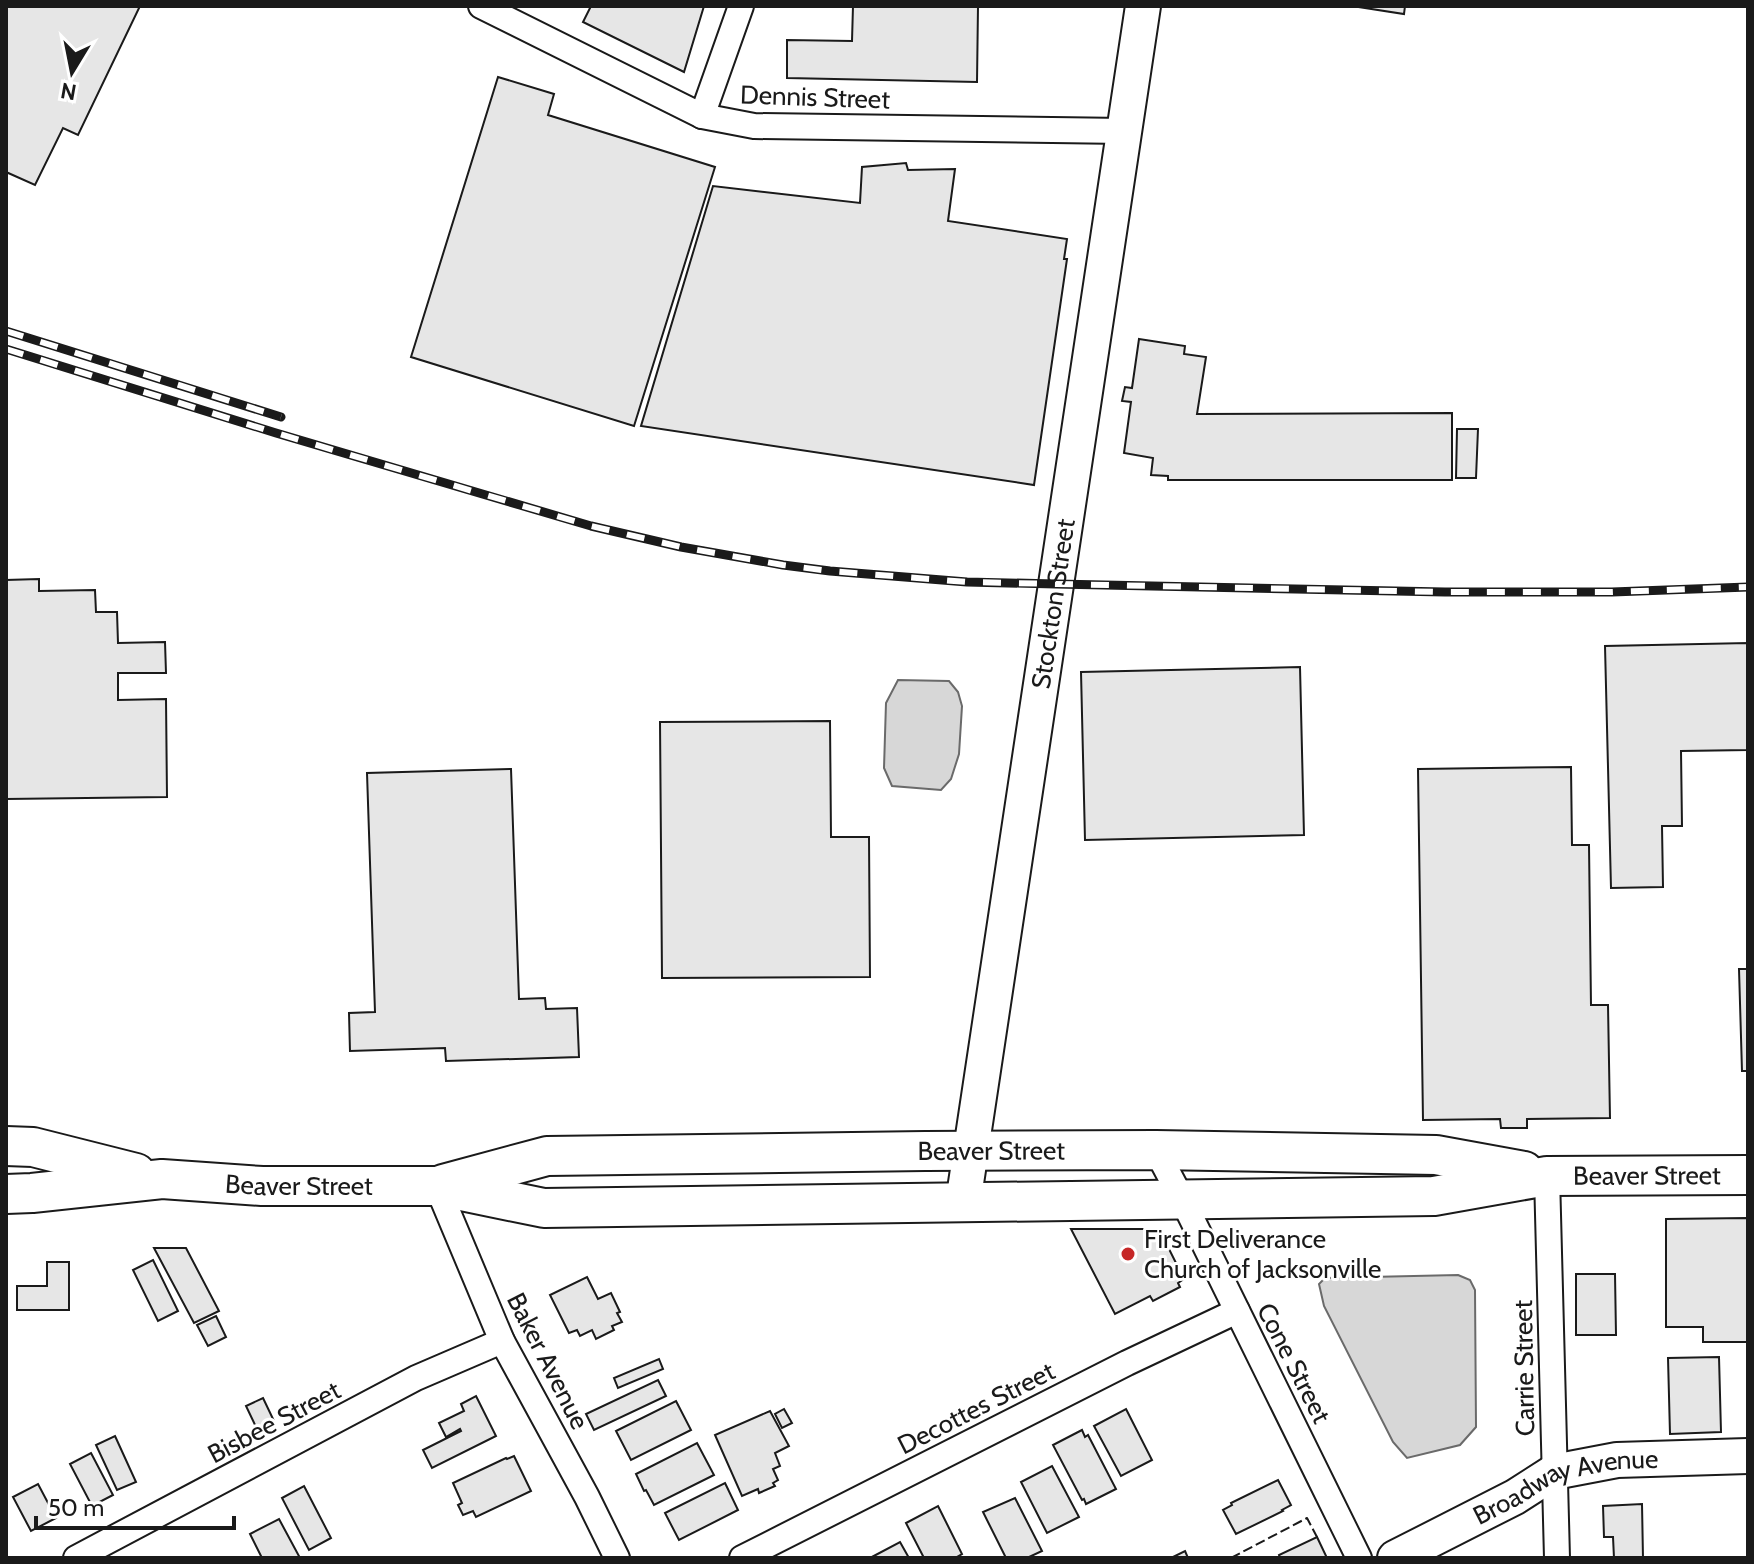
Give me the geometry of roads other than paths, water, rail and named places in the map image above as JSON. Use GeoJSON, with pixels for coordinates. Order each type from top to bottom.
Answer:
{"type":"FeatureCollection","features":[{"type":"Feature","properties":{"kind":"main road","name":"Stockton Street"},"geometry":{"type":"LineString","coordinates":[[963,1203],[1143,6]]}},
{"type":"Feature","properties":{"kind":"main road","name":"Beaver Street"},"geometry":{"type":"LineString","coordinates":[[6,1146],[33,1147],[162,1179],[262,1186],[437,1186],[544,1208],[1434,1196],[1547,1176],[1748,1175]]}},
{"type":"Feature","properties":{"kind":"main road","name":"Beaver Street"},"geometry":{"type":"LineString","coordinates":[[437,1186],[547,1156],[971,1151],[1156,1150],[1436,1155],[1547,1176]]}},
{"type":"Feature","properties":{"kind":"main road","name":"Beaver Street"},"geometry":{"type":"LineString","coordinates":[[6,1194],[162,1179]]}},
{"type":"Feature","properties":{"kind":"main road","name":"Broadway Avenue"},"geometry":{"type":"LineString","coordinates":[[1395,1558],[1515,1497],[1554,1472],[1617,1460],[1748,1456]]}},
{"type":"Feature","properties":{"kind":"street","name":"Dennis Street"},"geometry":{"type":"LineString","coordinates":[[481,6],[702,116],[754,126],[1125,131]]}},
{"type":"Feature","properties":{"kind":"street"},"geometry":{"type":"LineString","coordinates":[[702,116],[741,6]]}},
{"type":"Feature","properties":{"kind":"street","name":"Cone Street"},"geometry":{"type":"LineString","coordinates":[[1156,1150],[1359,1558]]}},
{"type":"Feature","properties":{"kind":"street"},"geometry":{"type":"LineString","coordinates":[[1335,1197],[1336,1152]]}},
{"type":"Feature","properties":{"kind":"street","name":"Carrie Street"},"geometry":{"type":"LineString","coordinates":[[1547,1176],[1557,1558]]}},
{"type":"Feature","properties":{"kind":"street","name":"Baker Avenue"},"geometry":{"type":"LineString","coordinates":[[437,1186],[502,1341],[617,1558]]}},
{"type":"Feature","properties":{"kind":"street","name":"Decottes Street"},"geometry":{"type":"LineString","coordinates":[[742,1558],[1127,1363],[1237,1311]]}},
{"type":"Feature","properties":{"kind":"street","name":"Bisbee Street"},"geometry":{"type":"LineString","coordinates":[[76,1558],[416,1378],[502,1341]]}},
{"type":"Feature","properties":{"kind":"railway"},"geometry":{"type":"LineString","coordinates":[[6,331],[281,417]]}},
{"type":"Feature","properties":{"kind":"railway"},"geometry":{"type":"LineString","coordinates":[[6,349],[591,526],[681,547],[783,565],[967,582],[1445,592],[1612,592],[1748,587]]}},
{"type":"Feature","properties":{"kind":"place","name":"First Deliverance Church of Jacksonville"},"geometry":{"type":"Point","coordinates":[1128,1254]}}]}
